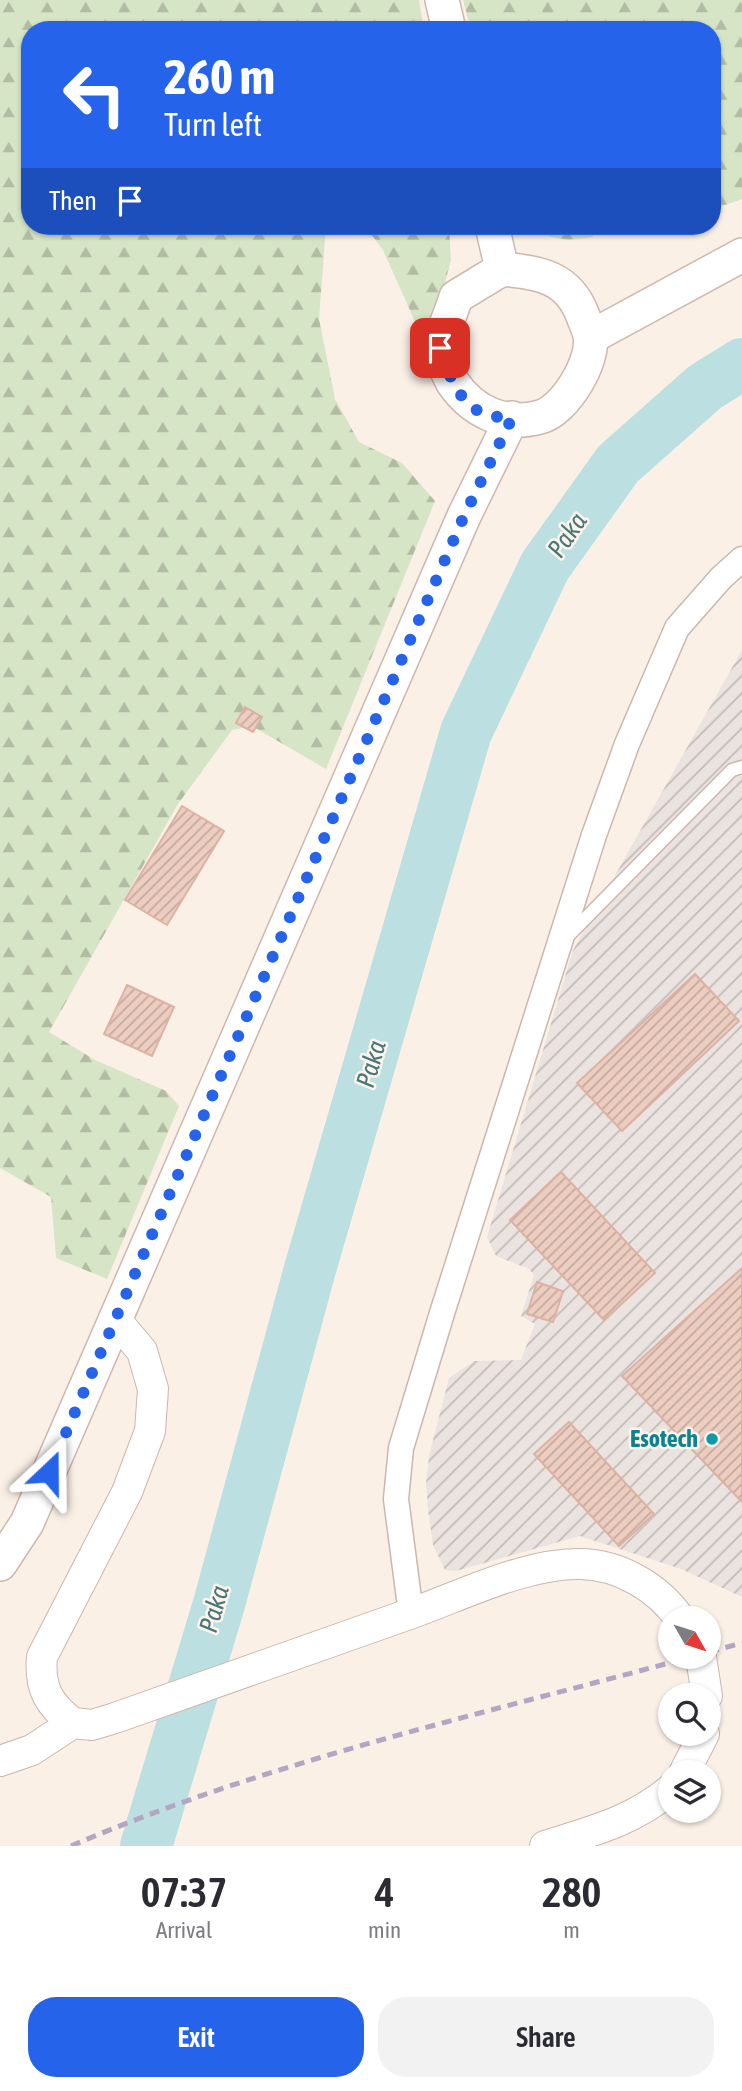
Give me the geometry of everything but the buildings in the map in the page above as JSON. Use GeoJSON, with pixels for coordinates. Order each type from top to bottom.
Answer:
{"type":"FeatureCollection","features":[{"type":"Feature","properties":{"kind":"main road"},"geometry":{"type":"LineString","coordinates":[[442,0],[447,21]]}},
{"type":"Feature","properties":{"kind":"main road"},"geometry":{"type":"LineString","coordinates":[[494,235],[502,269]]}},
{"type":"Feature","properties":{"kind":"main road"},"geometry":{"type":"LineString","coordinates":[[591,337],[742,255]]}},
{"type":"Feature","properties":{"kind":"main road"},"geometry":{"type":"LineString","coordinates":[[502,269],[543,273],[576,299],[591,337],[584,368],[569,396],[542,417],[512,418],[483,414],[463,397],[449,376],[440,348],[456,297],[502,269]]}},
{"type":"Feature","properties":{"kind":"main road"},"geometry":{"type":"LineString","coordinates":[[0,1564],[27,1523],[464,516],[512,418]]}},
{"type":"Feature","properties":{"kind":"street"},"geometry":{"type":"LineString","coordinates":[[411,1614],[396,1499],[401,1448],[559,945],[627,744],[677,628],[721,578],[742,559]]}},
{"type":"Feature","properties":{"kind":"street"},"geometry":{"type":"LineString","coordinates":[[115,1319],[142,1351],[153,1389],[150,1431],[127,1492],[42,1657],[40,1677],[45,1694],[55,1709],[73,1723],[92,1724],[115,1718],[298,1651],[539,1568],[583,1563],[627,1573],[671,1606]]}},
{"type":"Feature","properties":{"kind":"street"},"geometry":{"type":"LineString","coordinates":[[0,1761],[33,1749],[73,1723]]}},
{"type":"Feature","properties":{"kind":"street"},"geometry":{"type":"LineString","coordinates":[[545,1846],[619,1823],[658,1799]]}},
{"type":"Feature","properties":{"kind":"lane"},"geometry":{"type":"LineString","coordinates":[[559,945],[732,770],[742,767]]}},
{"type":"Feature","properties":{"kind":"shaded area"},"geometry":{"type":"Polygon","coordinates":[[[742,650],[742,1597],[681,1569],[580,1536],[456,1571],[445,1570],[433,1545],[428,1510],[426,1483],[429,1456],[449,1378],[474,1361],[521,1360],[535,1324],[521,1316],[534,1275],[529,1269],[496,1256],[487,1237],[573,950],[742,650]]]}},
{"type":"Feature","properties":{"kind":"green space"},"geometry":{"type":"Polygon","coordinates":[[[0,0],[419,0],[422,21],[21,21],[21,235],[325,235],[319,319],[335,399],[359,442],[402,463],[435,501],[326,769],[252,726],[232,730],[178,804],[49,1032],[95,1060],[166,1091],[179,1106],[107,1279],[56,1258],[51,1197],[0,1168],[0,0]]]}},
{"type":"Feature","properties":{"kind":"green space"},"geometry":{"type":"Polygon","coordinates":[[[463,0],[742,0],[742,199],[721,207],[721,21],[469,21],[463,0]]]}},
{"type":"Feature","properties":{"kind":"green space"},"geometry":{"type":"Polygon","coordinates":[[[372,235],[450,235],[451,260],[436,316],[417,326],[383,250],[372,235]]]}},
{"type":"Feature","properties":{"kind":"green space"},"geometry":{"type":"Polygon","coordinates":[[[547,235],[593,237],[576,239],[547,235]]]}},
{"type":"Feature","properties":{"kind":"waterway","name":"Paka"},"geometry":{"type":"LineString","coordinates":[[146,1846],[219,1604],[310,1269],[466,732],[545,566],[618,464],[705,387],[742,364]]}},
{"type":"Feature","properties":{"kind":"railway"},"geometry":{"type":"LineString","coordinates":[[721,1649],[742,1643]]}},
{"type":"Feature","properties":{"kind":"railway"},"geometry":{"type":"LineString","coordinates":[[71,1846],[146,1816],[299,1764],[658,1666]]}},
{"type":"Feature","properties":{"kind":"place","name":"Esotech"},"geometry":{"type":"Point","coordinates":[712,1439]}},
{"type":"Feature","properties":{"kind":"route"},"geometry":{"type":"LineString","coordinates":[[49,1472],[464,516],[512,418],[483,414],[463,397],[449,376],[440,348]]}}]}
